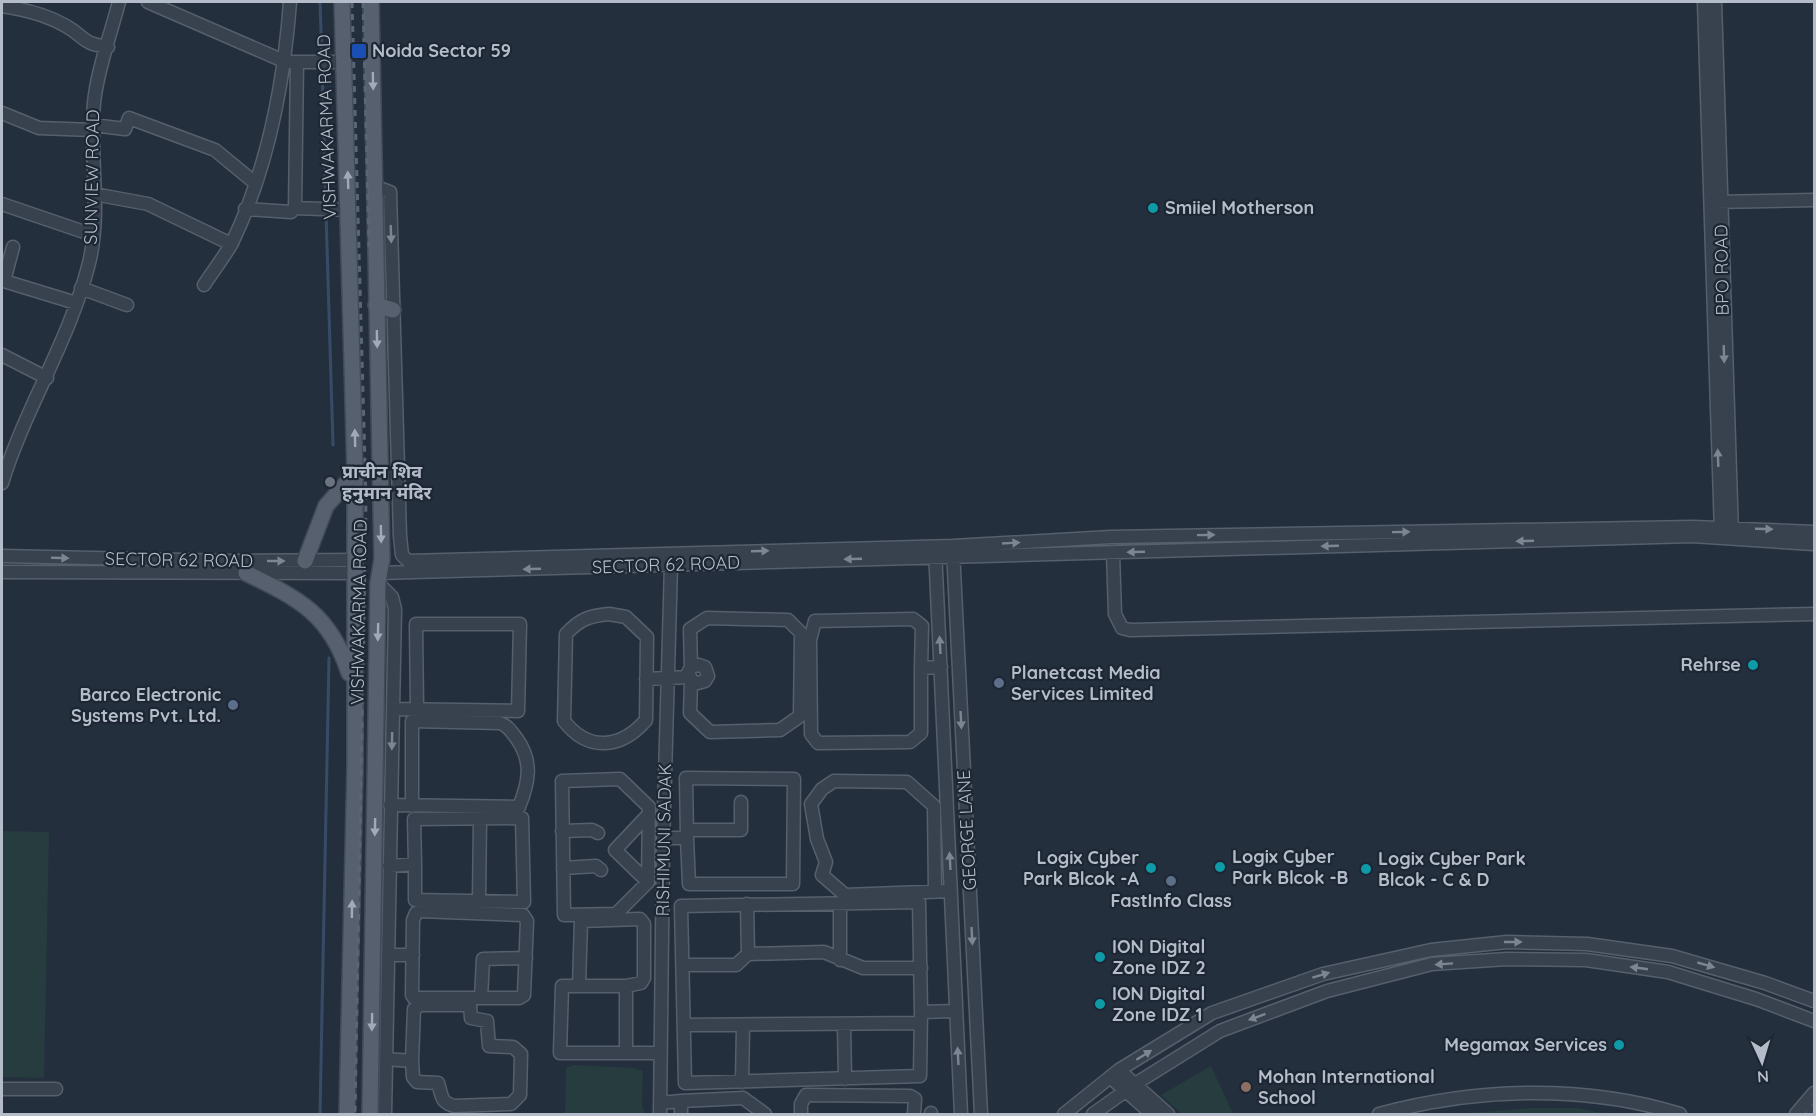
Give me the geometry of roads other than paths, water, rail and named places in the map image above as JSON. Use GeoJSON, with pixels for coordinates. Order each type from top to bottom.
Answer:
{"type":"FeatureCollection","features":[{"type":"Feature","properties":{"kind":"main road","name":"VISHWAKARMA ROAD"},"geometry":{"type":"LineString","coordinates":[[342,2],[356,473],[353,684],[355,766],[347,1114]]}},
{"type":"Feature","properties":{"kind":"main road","name":"VISHWAKARMA ROAD"},"geometry":{"type":"LineString","coordinates":[[370,1114],[373,971],[380,952],[378,578],[382,560],[371,2]]}},
{"type":"Feature","properties":{"kind":"main road"},"geometry":{"type":"LineString","coordinates":[[350,245],[359,250],[375,245]]}},
{"type":"Feature","properties":{"kind":"main road"},"geometry":{"type":"LineString","coordinates":[[351,274],[363,266],[375,272]]}},
{"type":"Feature","properties":{"kind":"main road"},"geometry":{"type":"LineString","coordinates":[[376,305],[393,310]]}},
{"type":"Feature","properties":{"kind":"main road"},"geometry":{"type":"LineString","coordinates":[[380,453],[396,453]]}},
{"type":"Feature","properties":{"kind":"main road"},"geometry":{"type":"LineString","coordinates":[[305,561],[326,506],[356,473]]}},
{"type":"Feature","properties":{"kind":"main road"},"geometry":{"type":"LineString","coordinates":[[246,573],[296,598],[321,621],[340,645],[353,684]]}},
{"type":"Feature","properties":{"kind":"main road"},"geometry":{"type":"LineString","coordinates":[[351,950],[359,956],[380,952]]}},
{"type":"Feature","properties":{"kind":"main road"},"geometry":{"type":"LineString","coordinates":[[350,972],[359,965],[373,971]]}},
{"type":"Feature","properties":{"kind":"street","name":"SUNVIEW ROAD"},"geometry":{"type":"LineString","coordinates":[[2,483],[7,448],[47,378],[90,262],[93,235],[94,102],[119,2]]}},
{"type":"Feature","properties":{"kind":"street"},"geometry":{"type":"LineString","coordinates":[[148,2],[291,62],[343,62]]}},
{"type":"Feature","properties":{"kind":"street"},"geometry":{"type":"LineString","coordinates":[[290,2],[295,208]]}},
{"type":"Feature","properties":{"kind":"street","name":"BPO ROAD"},"geometry":{"type":"LineString","coordinates":[[1704,2],[1715,202],[1726,533]]}},
{"type":"Feature","properties":{"kind":"street","name":"BPO ROAD"},"geometry":{"type":"LineString","coordinates":[[1715,2],[1715,202]]}},
{"type":"Feature","properties":{"kind":"street"},"geometry":{"type":"LineString","coordinates":[[2,6],[48,17],[68,27],[88,44],[108,47]]}},
{"type":"Feature","properties":{"kind":"street"},"geometry":{"type":"LineString","coordinates":[[204,285],[231,244],[245,209],[291,62]]}},
{"type":"Feature","properties":{"kind":"street"},"geometry":{"type":"LineString","coordinates":[[2,113],[39,128],[125,129],[129,118],[215,150],[255,183]]}},
{"type":"Feature","properties":{"kind":"street"},"geometry":{"type":"LineString","coordinates":[[374,186],[390,192],[396,453]]}},
{"type":"Feature","properties":{"kind":"street"},"geometry":{"type":"LineString","coordinates":[[94,194],[148,204],[231,244]]}},
{"type":"Feature","properties":{"kind":"street"},"geometry":{"type":"LineString","coordinates":[[1715,202],[1815,200]]}},
{"type":"Feature","properties":{"kind":"street"},"geometry":{"type":"LineString","coordinates":[[2,204],[93,235]]}},
{"type":"Feature","properties":{"kind":"street"},"geometry":{"type":"LineString","coordinates":[[245,209],[291,212],[295,208],[349,210]]}},
{"type":"Feature","properties":{"kind":"street"},"geometry":{"type":"LineString","coordinates":[[13,247],[4,281],[76,303]]}},
{"type":"Feature","properties":{"kind":"street"},"geometry":{"type":"LineString","coordinates":[[81,288],[127,305]]}},
{"type":"Feature","properties":{"kind":"street"},"geometry":{"type":"LineString","coordinates":[[2,354],[47,378]]}},
{"type":"Feature","properties":{"kind":"street","name":"SECTOR 62 ROAD"},"geometry":{"type":"LineString","coordinates":[[396,453],[402,555],[408,561],[671,564],[953,551]]}},
{"type":"Feature","properties":{"kind":"street"},"geometry":{"type":"LineString","coordinates":[[953,551],[1120,536],[1815,532]]}},
{"type":"Feature","properties":{"kind":"street"},"geometry":{"type":"LineString","coordinates":[[953,551],[1113,553],[1692,536],[1726,533],[1815,544]]}},
{"type":"Feature","properties":{"kind":"street","name":"GEORGE LANE"},"geometry":{"type":"LineString","coordinates":[[953,551],[981,1114]]}},
{"type":"Feature","properties":{"kind":"street","name":"SECTOR 62 ROAD"},"geometry":{"type":"LineString","coordinates":[[378,578],[557,562],[935,552]]}},
{"type":"Feature","properties":{"kind":"street","name":"GEORGE LANE"},"geometry":{"type":"LineString","coordinates":[[935,552],[961,1114]]}},
{"type":"Feature","properties":{"kind":"street"},"geometry":{"type":"LineString","coordinates":[[1113,553],[1115,614],[1117,622],[1130,630],[1815,614]]}},
{"type":"Feature","properties":{"kind":"street","name":"SECTOR 62 ROAD"},"geometry":{"type":"LineString","coordinates":[[2,556],[305,561],[356,567]]}},
{"type":"Feature","properties":{"kind":"street","name":"RISHIMUNI SADAK"},"geometry":{"type":"LineString","coordinates":[[660,1109],[663,838],[671,564]]}},
{"type":"Feature","properties":{"kind":"street","name":"SECTOR 62 ROAD"},"geometry":{"type":"LineString","coordinates":[[2,572],[246,573],[356,567]]}},
{"type":"Feature","properties":{"kind":"street"},"geometry":{"type":"LineString","coordinates":[[378,578],[392,597],[395,609],[389,866],[380,952],[386,1059],[385,1114]]}},
{"type":"Feature","properties":{"kind":"street"},"geometry":{"type":"LineString","coordinates":[[609,614],[626,617],[638,626],[647,637],[646,679],[646,720],[636,731],[621,740],[601,743],[585,741],[564,721],[566,634],[579,620],[609,614]]}},
{"type":"Feature","properties":{"kind":"street"},"geometry":{"type":"LineString","coordinates":[[707,618],[788,620],[801,633],[800,716],[780,730],[710,732],[690,712],[690,675],[690,629],[707,618]]}},
{"type":"Feature","properties":{"kind":"street"},"geometry":{"type":"LineString","coordinates":[[913,619],[922,626],[921,668],[921,733],[910,742],[818,743],[811,734],[810,640],[815,621],[913,619]]}},
{"type":"Feature","properties":{"kind":"street"},"geometry":{"type":"LineString","coordinates":[[393,709],[518,711],[520,624],[416,624],[417,709]]}},
{"type":"Feature","properties":{"kind":"street"},"geometry":{"type":"LineString","coordinates":[[921,668],[941,668]]}},
{"type":"Feature","properties":{"kind":"street"},"geometry":{"type":"LineString","coordinates":[[646,679],[690,675]]}},
{"type":"Feature","properties":{"kind":"street"},"geometry":{"type":"LineString","coordinates":[[390,806],[519,807],[528,778],[528,757],[507,725],[412,721],[412,806]]}},
{"type":"Feature","properties":{"kind":"street"},"geometry":{"type":"LineString","coordinates":[[686,778],[794,779],[793,884],[689,884],[687,832],[686,778]]}},
{"type":"Feature","properties":{"kind":"street"},"geometry":{"type":"LineString","coordinates":[[620,779],[649,807],[648,882],[616,914],[564,915],[562,831],[562,780],[620,779]]}},
{"type":"Feature","properties":{"kind":"street"},"geometry":{"type":"LineString","coordinates":[[935,892],[933,806],[912,785],[908,782],[834,782],[822,789],[811,804],[817,838],[826,862],[822,875],[833,886],[845,895],[935,892],[951,891]]}},
{"type":"Feature","properties":{"kind":"street"},"geometry":{"type":"LineString","coordinates":[[648,847],[663,838],[687,832],[741,830],[741,802]]}},
{"type":"Feature","properties":{"kind":"street"},"geometry":{"type":"LineString","coordinates":[[648,815],[615,850],[648,882]]}},
{"type":"Feature","properties":{"kind":"street"},"geometry":{"type":"LineString","coordinates":[[479,901],[480,818]]}},
{"type":"Feature","properties":{"kind":"street"},"geometry":{"type":"LineString","coordinates":[[522,818],[524,902],[415,900],[415,864],[414,819],[522,818]]}},
{"type":"Feature","properties":{"kind":"street"},"geometry":{"type":"LineString","coordinates":[[562,831],[592,830],[598,833]]}},
{"type":"Feature","properties":{"kind":"street"},"geometry":{"type":"LineString","coordinates":[[389,866],[415,864]]}},
{"type":"Feature","properties":{"kind":"street"},"geometry":{"type":"LineString","coordinates":[[563,868],[596,866],[601,870]]}},
{"type":"Feature","properties":{"kind":"street"},"geometry":{"type":"LineString","coordinates":[[920,902],[920,1076],[685,1083],[681,906],[747,904],[920,902]]}},
{"type":"Feature","properties":{"kind":"street"},"geometry":{"type":"LineString","coordinates":[[840,903],[840,960]]}},
{"type":"Feature","properties":{"kind":"street"},"geometry":{"type":"LineString","coordinates":[[747,904],[748,954]]}},
{"type":"Feature","properties":{"kind":"street"},"geometry":{"type":"LineString","coordinates":[[420,912],[518,913],[526,917],[524,995],[481,998],[414,998],[412,995],[413,955],[414,916],[420,912]]}},
{"type":"Feature","properties":{"kind":"street"},"geometry":{"type":"LineString","coordinates":[[579,986],[581,921],[640,919],[644,924],[644,978],[640,983],[626,986],[562,987],[560,1053],[659,1053]]}},
{"type":"Feature","properties":{"kind":"street"},"geometry":{"type":"LineString","coordinates":[[1064,1114],[1115,1074],[1212,1013],[1312,978],[1431,950],[1485,944],[1587,944],[1672,956],[1766,983],[1815,1001]]}},
{"type":"Feature","properties":{"kind":"street"},"geometry":{"type":"LineString","coordinates":[[380,952],[413,955]]}},
{"type":"Feature","properties":{"kind":"street"},"geometry":{"type":"LineString","coordinates":[[683,965],[736,965],[748,954],[824,952],[863,968],[921,968]]}},
{"type":"Feature","properties":{"kind":"street"},"geometry":{"type":"LineString","coordinates":[[481,998],[483,959],[526,958]]}},
{"type":"Feature","properties":{"kind":"street"},"geometry":{"type":"LineString","coordinates":[[1093,1114],[1130,1087],[1220,1031],[1327,991],[1432,964],[1507,959],[1586,960],[1668,972],[1756,999],[1815,1021]]}},
{"type":"Feature","properties":{"kind":"street"},"geometry":{"type":"LineString","coordinates":[[626,986],[626,1053]]}},
{"type":"Feature","properties":{"kind":"street"},"geometry":{"type":"LineString","coordinates":[[420,1005],[470,1005],[471,1018],[487,1021],[489,1046],[513,1047],[521,1054],[520,1095],[511,1104],[454,1106],[446,1104],[441,1098],[438,1083],[417,1082],[413,1077],[412,1061],[414,1009],[420,1005]]}},
{"type":"Feature","properties":{"kind":"street"},"geometry":{"type":"LineString","coordinates":[[684,1025],[844,1024],[921,1017],[956,1011]]}},
{"type":"Feature","properties":{"kind":"street"},"geometry":{"type":"LineString","coordinates":[[844,1024],[845,1079]]}},
{"type":"Feature","properties":{"kind":"street"},"geometry":{"type":"LineString","coordinates":[[742,1082],[743,1026]]}},
{"type":"Feature","properties":{"kind":"street"},"geometry":{"type":"LineString","coordinates":[[386,1059],[412,1061]]}},
{"type":"Feature","properties":{"kind":"street"},"geometry":{"type":"LineString","coordinates":[[1115,1074],[1168,1114]]}},
{"type":"Feature","properties":{"kind":"street"},"geometry":{"type":"LineString","coordinates":[[1130,1087],[1152,1114]]}},
{"type":"Feature","properties":{"kind":"street"},"geometry":{"type":"LineString","coordinates":[[2,1089],[56,1089]]}},
{"type":"Feature","properties":{"kind":"street"},"geometry":{"type":"LineString","coordinates":[[1796,1114],[1815,1093]]}},
{"type":"Feature","properties":{"kind":"street"},"geometry":{"type":"LineString","coordinates":[[1379,1114],[1422,1103],[1459,1097],[1524,1094],[1587,1095],[1642,1104],[1680,1114]]}},
{"type":"Feature","properties":{"kind":"street"},"geometry":{"type":"LineString","coordinates":[[801,1114],[801,1104],[806,1095],[910,1096],[915,1099],[914,1114]]}},
{"type":"Feature","properties":{"kind":"street"},"geometry":{"type":"LineString","coordinates":[[660,1109],[681,1101],[743,1098],[765,1114]]}},
{"type":"Feature","properties":{"kind":"street"},"geometry":{"type":"LineString","coordinates":[[681,1101],[681,1114]]}},
{"type":"Feature","properties":{"kind":"street"},"geometry":{"type":"LineString","coordinates":[[1633,1114],[1642,1104]]}},
{"type":"Feature","properties":{"kind":"waterway"},"geometry":{"type":"LineString","coordinates":[[320,2],[322,60]]}},
{"type":"Feature","properties":{"kind":"waterway"},"geometry":{"type":"LineString","coordinates":[[322,66],[326,207]]}},
{"type":"Feature","properties":{"kind":"waterway"},"geometry":{"type":"LineString","coordinates":[[326,213],[333,445]]}},
{"type":"Feature","properties":{"kind":"waterway"},"geometry":{"type":"LineString","coordinates":[[320,1114],[329,658]]}},
{"type":"Feature","properties":{"kind":"railway"},"geometry":{"type":"LineString","coordinates":[[352,2],[366,500],[355,1114]]}},
{"type":"Feature","properties":{"kind":"railway"},"geometry":{"type":"LineString","coordinates":[[363,2],[369,247]]}},
{"type":"Feature","properties":{"kind":"place","name":"Noida Sector 59"},"geometry":{"type":"Point","coordinates":[359,51]}},
{"type":"Feature","properties":{"kind":"place","name":"Smiiel Motherson"},"geometry":{"type":"Point","coordinates":[1153,208]}},
{"type":"Feature","properties":{"kind":"place","name":"प्राचीन शिव हनुमान मंदिर"},"geometry":{"type":"Point","coordinates":[330,482]}},
{"type":"Feature","properties":{"kind":"place","name":"Rehrse"},"geometry":{"type":"Point","coordinates":[1753,665]}},
{"type":"Feature","properties":{"kind":"place","name":"Planetcast Media Services Limited"},"geometry":{"type":"Point","coordinates":[999,683]}},
{"type":"Feature","properties":{"kind":"place","name":"Barco Electronic Systems Pvt. Ltd."},"geometry":{"type":"Point","coordinates":[233,705]}},
{"type":"Feature","properties":{"kind":"place","name":"Logix Cyber Park Blcok -B"},"geometry":{"type":"Point","coordinates":[1220,867]}},
{"type":"Feature","properties":{"kind":"place","name":"Logix Cyber Park Blcok -A"},"geometry":{"type":"Point","coordinates":[1151,868]}},
{"type":"Feature","properties":{"kind":"place","name":"Logix Cyber Park Blcok - C & D"},"geometry":{"type":"Point","coordinates":[1366,869]}},
{"type":"Feature","properties":{"kind":"place","name":"FastInfo Class"},"geometry":{"type":"Point","coordinates":[1171,881]}},
{"type":"Feature","properties":{"kind":"place","name":"ION Digital Zone IDZ 2"},"geometry":{"type":"Point","coordinates":[1100,957]}},
{"type":"Feature","properties":{"kind":"place","name":"ION Digital Zone IDZ 1"},"geometry":{"type":"Point","coordinates":[1100,1004]}},
{"type":"Feature","properties":{"kind":"place","name":"Megamax Services"},"geometry":{"type":"Point","coordinates":[1619,1045]}},
{"type":"Feature","properties":{"kind":"place","name":"Mohan International School"},"geometry":{"type":"Point","coordinates":[1246,1087]}}]}
